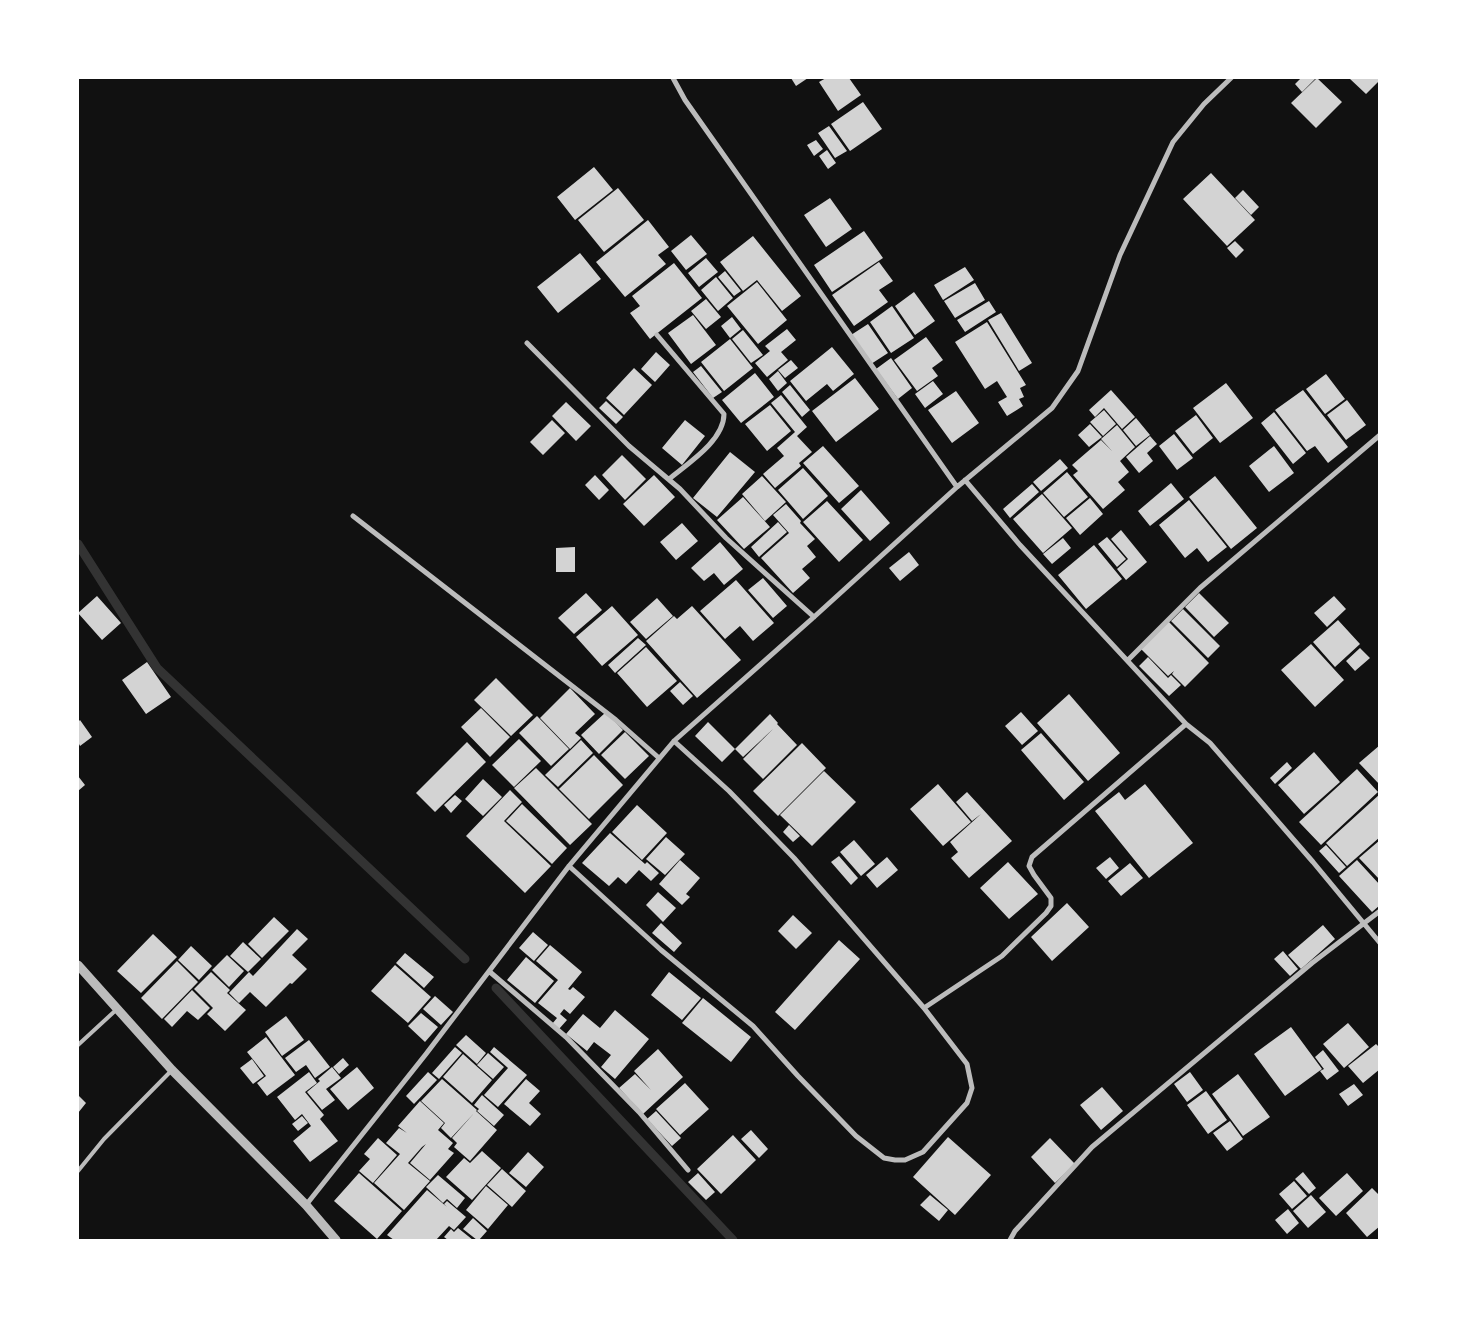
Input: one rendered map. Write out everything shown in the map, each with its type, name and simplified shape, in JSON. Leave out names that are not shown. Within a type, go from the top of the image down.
[{"type":"street","points":[[673,78],[685,100],[957,487]]},
{"type":"street","points":[[306,1205],[490,972],[569,866],[674,741],[957,487],[1052,408],[1078,371],[1120,255],[1173,142],[1204,104],[1231,78]]},
{"type":"street","points":[[657,335],[724,414],[722,425],[710,445],[669,479]]},
{"type":"street","points":[[527,343],[629,446],[680,488],[726,538],[814,617]]},
{"type":"street","points":[[1128,660],[1200,588],[1380,435]]},
{"type":"street","points":[[965,480],[1020,545],[1186,724],[1210,743],[1380,943]]},
{"type":"street","points":[[353,516],[616,720],[659,758]]},
{"type":"street","points":[[924,1008],[1002,956],[1046,913],[1050,906],[1051,898],[1029,866],[1032,857],[1186,724]]},
{"type":"street","points":[[569,866],[661,950],[753,1026],[856,1136],[884,1158],[905,1160],[922,1152],[966,1103],[972,1088],[967,1064],[924,1008],[794,858],[729,791],[674,741]]},
{"type":"street","points":[[1010,1240],[1015,1231],[1092,1147],[1246,1018],[1380,911]]},
{"type":"street","points":[[78,965],[172,1070],[306,1205],[336,1240]]},
{"type":"street","points":[[490,972],[566,1037],[639,1112],[688,1170]]},
{"type":"lane","points":[[78,1045],[117,1009]]},
{"type":"lane","points":[[78,1171],[104,1139],[172,1070]]},
{"type":"building","points":[[791,78],[808,78],[796,86]]},
{"type":"building","points":[[826,78],[849,78],[861,95],[838,111],[819,82]]},
{"type":"building","points":[[1301,78],[1316,78],[1302,92],[1295,84]]},
{"type":"building","points":[[1317,78],[1342,102],[1316,128],[1291,103]]},
{"type":"building","points":[[1349,78],[1380,78],[1380,80],[1366,94]]},
{"type":"building","points":[[863,102],[882,129],[850,151],[831,124]]},
{"type":"building","points":[[829,126],[847,151],[835,158],[818,133]]},
{"type":"building","points":[[816,140],[823,149],[814,156],[807,145]]},
{"type":"building","points":[[827,150],[836,163],[828,169],[819,156]]},
{"type":"building","points":[[594,167],[613,190],[575,220],[557,197]]},
{"type":"building","points":[[1211,173],[1255,220],[1227,246],[1183,199]]},
{"type":"building","points":[[618,188],[644,220],[604,252],[578,220]]},
{"type":"building","points":[[1243,190],[1259,207],[1251,215],[1235,198]]},
{"type":"building","points":[[830,198],[852,229],[826,247],[804,215]]},
{"type":"building","points":[[648,220],[669,247],[658,255],[666,264],[625,297],[596,262]]},
{"type":"building","points":[[864,231],[883,258],[832,292],[814,265]]},
{"type":"building","points":[[691,235],[707,254],[686,270],[671,251]]},
{"type":"building","points":[[753,236],[801,296],[782,311],[757,280],[743,291],[720,262]]},
{"type":"building","points":[[1235,241],[1244,250],[1236,258],[1227,248]]},
{"type":"building","points":[[580,253],[601,279],[558,313],[537,287]]},
{"type":"building","points":[[706,258],[718,272],[699,287],[688,273]]},
{"type":"building","points":[[879,262],[893,281],[879,290],[888,302],[854,326],[832,295]]},
{"type":"building","points":[[674,263],[702,298],[650,339],[630,313],[640,306],[632,296]]},
{"type":"building","points":[[965,267],[974,280],[943,300],[934,285]]},
{"type":"building","points":[[725,271],[741,291],[734,296],[718,277]]},
{"type":"building","points":[[716,277],[733,298],[718,311],[701,290]]},
{"type":"building","points":[[757,282],[787,320],[758,344],[727,306]]},
{"type":"building","points":[[975,283],[985,300],[955,318],[944,301]]},
{"type":"building","points":[[914,292],[935,321],[915,335],[895,306]]},
{"type":"building","points":[[706,299],[721,317],[706,329],[691,311]]},
{"type":"building","points":[[989,301],[996,312],[965,332],[957,320]]},
{"type":"building","points":[[892,306],[914,338],[891,353],[870,322]]},
{"type":"building","points":[[1001,313],[1032,363],[1019,371],[988,320]]},
{"type":"building","points":[[693,315],[716,345],[691,364],[668,333]]},
{"type":"building","points":[[732,317],[741,329],[730,338],[721,326]]},
{"type":"building","points":[[987,322],[1026,385],[1020,388],[1024,397],[1019,399],[1023,406],[1007,416],[998,402],[1007,397],[997,381],[985,389],[955,342]]},
{"type":"building","points":[[868,324],[888,353],[871,364],[851,335]]},
{"type":"building","points":[[787,329],[796,340],[781,352],[788,360],[767,377],[755,363],[770,351],[765,346]]},
{"type":"building","points":[[743,330],[763,355],[751,363],[732,339]]},
{"type":"building","points":[[926,337],[943,360],[932,368],[938,376],[917,391],[894,360]]},
{"type":"building","points":[[730,339],[753,368],[724,391],[701,362]]},
{"type":"building","points":[[832,347],[854,374],[833,391],[827,384],[806,401],[790,381]]},
{"type":"building","points":[[656,352],[670,365],[655,382],[641,369]]},
{"type":"building","points":[[891,358],[912,388],[898,399],[876,369]]},
{"type":"building","points":[[791,360],[798,368],[785,378],[778,370]]},
{"type":"building","points":[[701,366],[722,392],[713,398],[693,372]]},
{"type":"building","points":[[634,368],[652,385],[624,415],[606,398]]},
{"type":"building","points":[[778,371],[787,383],[778,391],[769,379]]},
{"type":"building","points":[[755,373],[774,397],[741,423],[722,400]]},
{"type":"building","points":[[1326,374],[1345,399],[1325,414],[1306,389]]},
{"type":"building","points":[[855,378],[879,409],[836,442],[812,411]]},
{"type":"building","points":[[933,381],[943,394],[925,408],[915,394]]},
{"type":"building","points":[[1226,383],[1253,418],[1220,443],[1193,408]]},
{"type":"building","points":[[790,385],[810,410],[802,417],[782,392]]},
{"type":"building","points":[[1111,390],[1135,417],[1122,429],[1104,408],[1095,417],[1089,410]]},
{"type":"building","points":[[1303,390],[1348,447],[1328,463],[1315,446],[1307,451],[1275,410]]},
{"type":"building","points":[[956,391],[979,423],[952,443],[928,410]]},
{"type":"building","points":[[781,395],[807,427],[797,436],[812,452],[799,463],[801,466],[775,488],[763,474],[784,456],[777,448],[795,432],[771,403]]},
{"type":"building","points":[[1347,400],[1366,425],[1346,440],[1327,415]]},
{"type":"building","points":[[606,401],[623,417],[616,424],[599,408]]},
{"type":"building","points":[[566,402],[591,426],[576,441],[552,416]]},
{"type":"building","points":[[770,405],[791,431],[767,451],[745,424]]},
{"type":"building","points":[[1104,410],[1116,424],[1103,436],[1090,422]]},
{"type":"building","points":[[1274,412],[1306,453],[1293,464],[1261,423]]},
{"type":"building","points":[[1196,415],[1213,438],[1193,454],[1175,431]]},
{"type":"building","points":[[1136,418],[1150,435],[1136,446],[1123,430]]},
{"type":"building","points":[[552,420],[565,433],[543,455],[530,442]]},
{"type":"building","points":[[685,420],[705,436],[682,465],[662,448]]},
{"type":"building","points":[[1090,424],[1102,437],[1089,447],[1078,435]]},
{"type":"building","points":[[1117,425],[1135,447],[1120,461],[1129,472],[1118,482],[1125,490],[1103,509],[1073,475],[1078,471],[1072,465],[1101,440],[1112,451],[1101,439]]},
{"type":"building","points":[[1174,434],[1193,458],[1177,470],[1159,446]]},
{"type":"building","points":[[1150,436],[1157,444],[1147,453],[1153,461],[1139,473],[1126,457]]},
{"type":"building","points":[[823,446],[859,486],[839,503],[803,463]]},
{"type":"building","points":[[1274,446],[1294,473],[1269,492],[1249,466]]},
{"type":"building","points":[[730,452],[755,472],[717,517],[693,498]]},
{"type":"building","points":[[622,455],[646,479],[625,500],[602,475]]},
{"type":"building","points":[[1060,459],[1068,468],[1041,491],[1033,482]]},
{"type":"building","points":[[803,468],[828,496],[803,519],[778,490]]},
{"type":"building","points":[[1067,472],[1088,497],[1064,517],[1043,493]]},
{"type":"building","points":[[595,475],[609,490],[599,500],[585,485]]},
{"type":"building","points":[[654,475],[675,497],[644,526],[623,504]]},
{"type":"building","points":[[762,476],[786,502],[765,521],[742,494]]},
{"type":"building","points":[[1215,476],[1257,528],[1231,549],[1189,497]]},
{"type":"building","points":[[1171,483],[1184,499],[1150,526],[1138,511]]},
{"type":"building","points":[[1032,484],[1039,492],[1010,518],[1003,509]]},
{"type":"building","points":[[861,490],[890,523],[870,541],[841,509]]},
{"type":"building","points":[[1042,494],[1072,528],[1043,553],[1013,519]]},
{"type":"building","points":[[743,497],[770,527],[744,549],[717,520]]},
{"type":"building","points":[[1090,498],[1103,514],[1080,535],[1066,518]]},
{"type":"building","points":[[1189,500],[1227,547],[1208,562],[1197,548],[1185,558],[1159,525]]},
{"type":"building","points":[[827,501],[863,540],[839,562],[803,522]]},
{"type":"building","points":[[786,504],[815,539],[807,546],[816,557],[802,569],[810,578],[793,593],[761,558],[789,533],[773,515]]},
{"type":"building","points":[[778,522],[787,532],[759,557],[751,547]]},
{"type":"building","points":[[682,523],[698,541],[676,560],[660,542]]},
{"type":"building","points":[[1121,530],[1147,562],[1126,580],[1117,569],[1128,559],[1111,539]]},
{"type":"building","points":[[1107,537],[1126,559],[1117,567],[1098,544]]},
{"type":"building","points":[[1063,538],[1071,548],[1052,564],[1043,554]]},
{"type":"building","points":[[720,542],[743,569],[724,585],[714,573],[704,581],[691,568]]},
{"type":"building","points":[[1094,545],[1122,579],[1086,609],[1058,575]]},
{"type":"building","points":[[575,547],[575,572],[556,572],[556,548]]},
{"type":"building","points":[[909,552],[919,565],[900,581],[889,568]]},
{"type":"building","points":[[763,578],[787,606],[773,618],[748,590]]},
{"type":"building","points":[[736,580],[774,623],[753,641],[740,626],[725,639],[700,611]]},
{"type":"building","points":[[586,593],[602,610],[574,634],[558,618]]},
{"type":"building","points":[[1199,593],[1229,623],[1214,637],[1185,607]]},
{"type":"building","points":[[97,596],[121,623],[102,640],[78,613]]},
{"type":"building","points":[[1334,596],[1346,609],[1327,627],[1314,613]]},
{"type":"building","points":[[657,598],[673,616],[646,639],[630,622]]},
{"type":"building","points":[[612,606],[638,635],[602,666],[576,637]]},
{"type":"building","points":[[692,606],[741,660],[697,698],[646,641],[674,616],[677,619]]},
{"type":"building","points":[[1183,609],[1220,646],[1208,658],[1171,621]]},
{"type":"building","points":[[1338,620],[1360,644],[1335,667],[1313,642]]},
{"type":"building","points":[[1168,621],[1209,663],[1185,687],[1172,674],[1174,671],[1168,676],[1140,648]]},
{"type":"building","points":[[638,638],[646,645],[615,673],[608,665]]},
{"type":"building","points":[[1311,644],[1344,680],[1315,707],[1281,670]]},
{"type":"building","points":[[646,647],[677,681],[647,707],[617,673]]},
{"type":"building","points":[[1360,648],[1370,658],[1355,671],[1346,661]]},
{"type":"building","points":[[1148,657],[1168,678],[1171,675],[1181,685],[1169,696],[1139,666]]},
{"type":"building","points":[[147,662],[171,697],[146,714],[122,680]]},
{"type":"building","points":[[496,678],[533,715],[511,736],[474,700]]},
{"type":"building","points":[[680,682],[693,696],[683,705],[670,691]]},
{"type":"building","points":[[570,688],[595,714],[575,733],[581,738],[570,749],[540,718]]},
{"type":"building","points":[[1069,694],[1120,753],[1088,781],[1037,723]]},
{"type":"building","points":[[481,708],[510,737],[490,757],[461,727]]},
{"type":"building","points":[[606,712],[623,730],[599,754],[581,735]]},
{"type":"building","points":[[1021,712],[1038,731],[1022,745],[1005,726]]},
{"type":"building","points":[[770,714],[797,745],[763,779],[743,759],[773,729],[743,757],[735,749]]},
{"type":"building","points":[[537,716],[569,749],[551,766],[519,733]]},
{"type":"building","points":[[80,720],[92,737],[80,746],[78,742],[78,722]]},
{"type":"building","points":[[708,722],[735,749],[722,762],[695,736]]},
{"type":"building","points":[[625,732],[649,756],[625,779],[601,755]]},
{"type":"building","points":[[1041,733],[1084,782],[1064,800],[1021,750]]},
{"type":"building","points":[[519,739],[541,761],[514,787],[492,765]]},
{"type":"building","points":[[581,740],[593,753],[558,787],[545,775]]},
{"type":"building","points":[[467,742],[486,762],[435,812],[416,793]]},
{"type":"building","points":[[802,743],[826,768],[778,816],[753,791]]},
{"type":"building","points":[[1380,745],[1380,785],[1359,763]]},
{"type":"building","points":[[1314,752],[1340,782],[1304,814],[1278,785]]},
{"type":"building","points":[[594,755],[623,785],[589,819],[559,789]]},
{"type":"building","points":[[1287,762],[1292,768],[1275,784],[1270,778]]},
{"type":"building","points":[[536,768],[592,824],[570,845],[514,788]]},
{"type":"building","points":[[1357,769],[1378,792],[1321,845],[1299,822]]},
{"type":"building","points":[[824,771],[856,802],[812,846],[780,815]]},
{"type":"building","points":[[78,776],[85,785],[78,791]]},
{"type":"building","points":[[483,779],[502,797],[483,816],[465,799]]},
{"type":"building","points":[[938,784],[971,822],[943,846],[910,809]]},
{"type":"building","points":[[1145,784],[1193,843],[1149,878],[1095,811],[1119,792],[1125,800]]},
{"type":"building","points":[[510,790],[522,802],[504,821],[551,866],[525,893],[466,836]]},
{"type":"building","points":[[967,792],[1012,841],[969,878],[951,858],[958,852],[950,842],[981,814],[972,821],[956,802]]},
{"type":"building","points":[[1380,794],[1380,837],[1347,866],[1326,843]]},
{"type":"building","points":[[455,795],[462,801],[451,813],[444,805]]},
{"type":"building","points":[[522,804],[567,848],[552,864],[506,821]]},
{"type":"building","points":[[637,805],[667,833],[642,860],[612,832]]},
{"type":"building","points":[[789,825],[800,836],[793,842],[783,832]]},
{"type":"building","points":[[610,833],[645,864],[647,862],[659,873],[651,881],[639,870],[626,884],[618,877],[609,886],[582,863]]},
{"type":"building","points":[[666,837],[685,854],[665,875],[646,859]]},
{"type":"building","points":[[854,840],[875,864],[861,876],[840,852]]},
{"type":"building","points":[[1380,840],[1380,880],[1359,858]]},
{"type":"building","points":[[1326,845],[1346,867],[1339,873],[1319,851]]},
{"type":"building","points":[[839,856],[858,878],[851,885],[831,862]]},
{"type":"building","points":[[887,857],[898,870],[877,888],[866,875]]},
{"type":"building","points":[[1110,857],[1119,868],[1106,879],[1096,868]]},
{"type":"building","points":[[680,860],[700,878],[686,894],[690,897],[682,905],[659,884]]},
{"type":"building","points":[[1357,860],[1380,885],[1380,905],[1372,912],[1339,876]]},
{"type":"building","points":[[1008,862],[1038,894],[1009,919],[980,888]]},
{"type":"building","points":[[1130,863],[1143,878],[1121,896],[1108,881]]},
{"type":"building","points":[[658,892],[676,908],[663,922],[646,905]]},
{"type":"building","points":[[1067,903],[1089,927],[1052,961],[1031,937]]},
{"type":"building","points":[[793,915],[812,933],[796,949],[778,931]]},
{"type":"building","points":[[274,917],[289,931],[262,958],[248,944]]},
{"type":"building","points":[[661,923],[682,943],[674,952],[652,933]]},
{"type":"building","points":[[1323,925],[1335,939],[1301,969],[1288,955]]},
{"type":"building","points":[[297,929],[308,939],[292,955],[307,969],[266,1007],[250,992],[239,1003],[229,993],[249,972],[253,976]]},
{"type":"building","points":[[533,932],[548,945],[534,961],[519,948]]},
{"type":"building","points":[[153,934],[177,957],[141,993],[117,971]]},
{"type":"building","points":[[839,940],[860,959],[795,1030],[775,1012]]},
{"type":"building","points":[[243,942],[261,959],[248,972],[230,956]]},
{"type":"building","points":[[550,945],[582,972],[568,989],[570,990],[573,987],[585,997],[570,1014],[564,1009],[560,1014],[567,1020],[559,1029],[552,1024],[557,1018],[538,1003],[558,980],[536,961]]},
{"type":"building","points":[[191,946],[212,966],[199,980],[178,960]]},
{"type":"building","points":[[1283,951],[1298,969],[1290,976],[1274,959]]},
{"type":"building","points":[[405,953],[434,977],[424,988],[396,963]]},
{"type":"building","points":[[227,955],[244,971],[229,987],[212,970]]},
{"type":"building","points":[[526,957],[554,981],[535,1003],[507,980]]},
{"type":"building","points":[[177,961],[198,982],[162,1019],[141,998]]},
{"type":"building","points":[[395,965],[431,997],[408,1023],[371,991]]},
{"type":"building","points":[[211,972],[230,990],[227,993],[246,1010],[225,1031],[207,1014],[213,1008],[194,989]]},
{"type":"building","points":[[669,972],[701,998],[682,1020],[651,995]]},
{"type":"building","points":[[192,990],[210,1008],[198,1020],[187,1011],[172,1027],[164,1019]]},
{"type":"building","points":[[435,996],[453,1012],[441,1025],[423,1009]]},
{"type":"building","points":[[703,998],[751,1037],[731,1062],[682,1023]]},
{"type":"building","points":[[615,1010],[649,1039],[615,1079],[601,1067],[611,1055],[594,1042],[587,1051],[566,1034],[583,1014],[600,1028]]},
{"type":"building","points":[[421,1013],[438,1027],[425,1042],[408,1026]]},
{"type":"building","points":[[286,1016],[304,1040],[282,1056],[265,1032]]},
{"type":"building","points":[[1348,1023],[1369,1047],[1344,1068],[1323,1044]]},
{"type":"building","points":[[1291,1027],[1322,1069],[1285,1096],[1254,1054]]},
{"type":"building","points":[[466,1035],[486,1053],[477,1064],[456,1045]]},
{"type":"building","points":[[266,1037],[295,1075],[267,1096],[257,1083],[266,1076],[247,1052]]},
{"type":"building","points":[[309,1040],[330,1067],[315,1078],[306,1065],[296,1072],[285,1058]]},
{"type":"building","points":[[1376,1044],[1380,1048],[1380,1069],[1363,1083],[1348,1066]]},
{"type":"building","points":[[455,1047],[462,1053],[439,1079],[432,1073]]},
{"type":"building","points":[[494,1047],[527,1075],[498,1107],[484,1095],[508,1068],[490,1052]]},
{"type":"building","points":[[658,1049],[683,1077],[643,1114],[619,1088],[635,1074],[651,1090],[634,1071]]},
{"type":"building","points":[[1323,1050],[1339,1071],[1327,1080],[1320,1071],[1324,1069],[1315,1057]]},
{"type":"building","points":[[488,1053],[504,1067],[493,1079],[477,1065]]},
{"type":"building","points":[[463,1054],[492,1080],[472,1103],[443,1077]]},
{"type":"building","points":[[343,1058],[349,1065],[339,1074],[333,1067]]},
{"type":"building","points":[[252,1059],[264,1076],[253,1084],[240,1068]]},
{"type":"building","points":[[332,1067],[341,1078],[326,1089],[335,1100],[322,1110],[307,1092]]},
{"type":"building","points":[[357,1067],[374,1088],[348,1110],[330,1089]]},
{"type":"building","points":[[309,1072],[317,1083],[305,1092],[324,1115],[320,1119],[338,1141],[310,1162],[293,1141],[311,1126],[302,1114],[295,1120],[277,1097]]},
{"type":"building","points":[[428,1072],[437,1080],[414,1104],[406,1096]]},
{"type":"building","points":[[1190,1072],[1203,1090],[1187,1102],[1174,1084]]},
{"type":"building","points":[[1238,1074],[1270,1117],[1243,1136],[1212,1094]]},
{"type":"building","points":[[442,1079],[477,1110],[451,1138],[441,1128],[445,1123],[421,1101]]},
{"type":"building","points":[[526,1079],[540,1091],[529,1103],[541,1114],[530,1126],[504,1104]]},
{"type":"building","points":[[685,1083],[709,1109],[680,1135],[656,1109]]},
{"type":"building","points":[[1354,1084],[1363,1095],[1348,1106],[1339,1094]]},
{"type":"building","points":[[1102,1087],[1123,1111],[1101,1130],[1080,1105]]},
{"type":"building","points":[[1206,1091],[1227,1120],[1208,1134],[1187,1105]]},
{"type":"building","points":[[78,1095],[86,1103],[78,1113]]},
{"type":"building","points":[[482,1095],[504,1115],[494,1126],[477,1111],[479,1109],[474,1105]]},
{"type":"building","points":[[420,1101],[444,1123],[438,1130],[453,1143],[448,1149],[454,1153],[430,1180],[410,1163],[426,1144],[422,1147],[408,1163],[430,1181],[404,1210],[374,1183],[400,1154],[386,1143],[399,1128],[407,1133],[398,1126]]},
{"type":"building","points":[[476,1111],[497,1130],[470,1161],[454,1147],[457,1143],[452,1138]]},
{"type":"building","points":[[656,1111],[681,1138],[672,1146],[647,1119]]},
{"type":"building","points":[[302,1116],[308,1123],[298,1131],[292,1124]]},
{"type":"building","points":[[1230,1121],[1243,1139],[1227,1151],[1213,1133]]},
{"type":"building","points":[[751,1130],[768,1149],[759,1158],[741,1139]]},
{"type":"building","points":[[733,1135],[756,1160],[721,1194],[697,1169]]},
{"type":"building","points":[[948,1137],[991,1175],[955,1215],[913,1177]]},
{"type":"building","points":[[378,1138],[397,1155],[373,1183],[359,1171],[370,1159],[364,1154]]},
{"type":"building","points":[[1050,1138],[1075,1164],[1055,1183],[1031,1157]]},
{"type":"building","points":[[482,1151],[501,1168],[472,1200],[446,1177],[464,1158],[470,1163]]},
{"type":"building","points":[[528,1152],[544,1167],[526,1187],[509,1173]]},
{"type":"building","points":[[502,1169],[526,1191],[512,1207],[487,1185]]},
{"type":"building","points":[[1303,1172],[1316,1188],[1309,1194],[1295,1179]]},
{"type":"building","points":[[359,1173],[402,1211],[377,1239],[334,1201]]},
{"type":"building","points":[[698,1173],[715,1192],[706,1200],[688,1182]]},
{"type":"building","points":[[1347,1173],[1363,1191],[1336,1216],[1319,1198]]},
{"type":"building","points":[[438,1175],[465,1198],[457,1208],[447,1199],[443,1203],[426,1187]]},
{"type":"building","points":[[1294,1181],[1307,1196],[1292,1209],[1279,1194]]},
{"type":"building","points":[[486,1186],[508,1205],[488,1229],[466,1210]]},
{"type":"building","points":[[1372,1188],[1380,1196],[1380,1226],[1367,1237],[1346,1213]]},
{"type":"building","points":[[427,1190],[447,1207],[444,1204],[447,1201],[466,1217],[454,1230],[449,1226],[436,1240],[394,1240],[387,1235]]},
{"type":"building","points":[[930,1195],[948,1210],[939,1221],[920,1205]]},
{"type":"building","points":[[1311,1195],[1326,1212],[1308,1228],[1293,1211]]},
{"type":"building","points":[[1288,1209],[1299,1223],[1287,1234],[1275,1220]]},
{"type":"building","points":[[473,1218],[487,1231],[479,1240],[463,1229]]},
{"type":"building","points":[[458,1228],[473,1240],[448,1240],[444,1237],[451,1229],[454,1232]]},
{"type":"waterway","points":[[78,544],[157,668],[465,959]]},
{"type":"waterway","points":[[496,988],[733,1240]]}]
